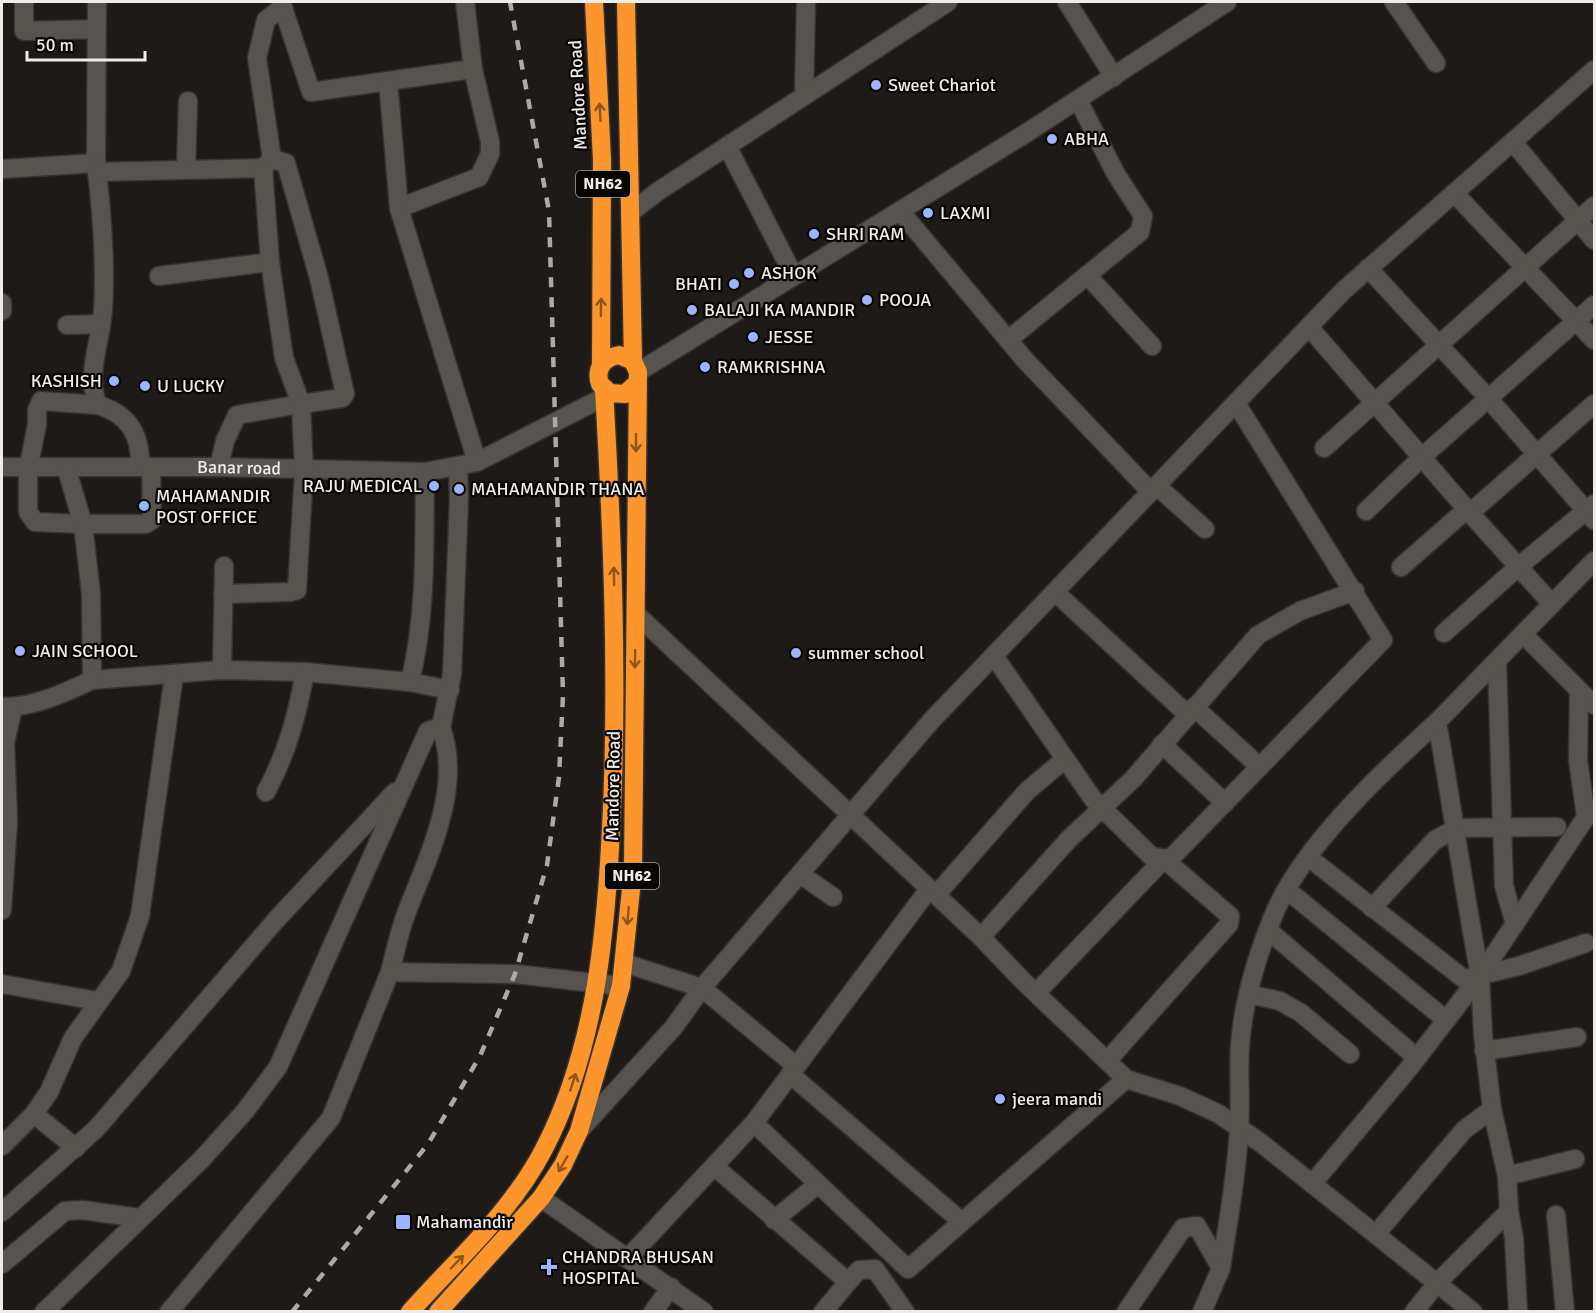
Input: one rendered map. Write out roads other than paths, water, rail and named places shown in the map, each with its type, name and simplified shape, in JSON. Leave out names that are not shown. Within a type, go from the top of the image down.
[{"type":"highway","name":"Mandore Road","points":[[410,1311],[495,1222],[521,1188],[544,1149],[567,1101],[584,1045],[606,916],[616,662],[604,393],[598,378],[603,160],[594,2]]},
{"type":"highway","name":"Mandore Road","points":[[438,1311],[541,1198],[563,1165],[579,1131],[621,986],[633,870],[636,614],[635,372],[626,2]]},
{"type":"highway","points":[[600,366],[605,360],[619,355],[635,372],[625,394],[604,393]]},
{"type":"street","points":[[24,2],[24,31],[97,29]]},
{"type":"street","points":[[97,2],[97,167],[103,225],[101,324],[92,370],[98,405]]},
{"type":"street","points":[[399,208],[479,177],[486,167],[490,154],[490,142],[473,69],[465,2]]},
{"type":"street","points":[[804,96],[806,2]]},
{"type":"street","points":[[630,213],[727,146],[948,2]]},
{"type":"street","points":[[1067,2],[1114,77]]},
{"type":"street","points":[[635,372],[1078,100],[1227,2]]},
{"type":"street","points":[[1394,2],[1436,63]]},
{"type":"street","points":[[223,594],[297,590],[304,471],[301,404],[284,358],[270,262],[267,164],[257,58],[266,20],[282,4],[311,92],[473,69]]},
{"type":"street","points":[[579,1131],[673,1028],[702,987],[932,721],[1236,403],[1368,268],[1593,74]]},
{"type":"street","points":[[388,81],[399,208],[477,462]]},
{"type":"street","points":[[1008,340],[1140,232],[1143,216],[1116,174],[1078,100]]},
{"type":"street","points":[[186,170],[188,101]]},
{"type":"street","points":[[1513,142],[1594,240]]},
{"type":"street","points":[[727,146],[794,276]]},
{"type":"street","points":[[2,169],[97,167],[186,170],[286,163],[320,278],[346,386],[345,394],[342,398],[237,415],[225,441],[219,467]]},
{"type":"street","points":[[1454,193],[1594,340]]},
{"type":"street","points":[[1324,448],[1594,206]]},
{"type":"street","points":[[900,211],[1008,340],[1154,489],[1206,529]]},
{"type":"street","points":[[159,276],[270,262]]},
{"type":"street","points":[[1368,268],[1592,512],[1518,567],[1444,633]]},
{"type":"street","points":[[1086,275],[1152,346]]},
{"type":"street","points":[[2,303],[2,311]]},
{"type":"street","points":[[1366,511],[1422,457],[1594,305]]},
{"type":"street","points":[[67,325],[101,324]]},
{"type":"street","points":[[1309,327],[1468,511],[1552,604]]},
{"type":"street","name":"Banar road","points":[[2,467],[28,469],[219,467],[304,471],[425,472],[458,468],[477,462],[604,393]]},
{"type":"street","points":[[41,401],[98,405],[112,409],[125,417],[137,440],[146,467],[152,520],[146,524],[35,522],[28,512],[28,469],[37,425],[37,410],[41,401]]},
{"type":"street","points":[[994,656],[1093,799],[1152,857],[1170,859],[1383,640],[1355,591],[1236,403]]},
{"type":"street","points":[[1401,567],[1538,454],[1594,404]]},
{"type":"street","points":[[66,467],[83,524],[91,594],[92,680]]},
{"type":"street","points":[[169,1311],[331,1118],[390,972],[405,916],[434,846],[445,795],[446,741],[441,727],[450,690],[459,500],[458,468]]},
{"type":"street","points":[[410,682],[419,645],[424,593],[425,472]]},
{"type":"street","points":[[1202,1311],[1221,1268],[1239,1128],[1240,1046],[1248,994],[1268,930],[1287,890],[1308,857],[1393,762],[1497,662],[1594,561]]},
{"type":"street","points":[[222,670],[224,566]]},
{"type":"street","points":[[981,937],[1069,838],[1104,809],[1258,635],[1300,611],[1355,591]]},
{"type":"street","points":[[1055,592],[1260,767]]},
{"type":"street","points":[[636,614],[981,937],[1126,1079],[1180,1096],[1219,1114],[1473,1311]]},
{"type":"street","points":[[1524,634],[1594,705]]},
{"type":"street","points":[[1497,662],[1504,886],[1515,924]]},
{"type":"street","points":[[2,910],[8,822],[4,791],[7,707],[52,698],[92,680],[222,670],[304,672],[410,682],[450,690]]},
{"type":"street","points":[[266,792],[287,752],[297,720],[304,672]]},
{"type":"street","points":[[2,1146],[34,1114],[49,1092],[73,1038],[97,1001],[121,971],[140,916],[174,675]]},
{"type":"street","points":[[1312,1184],[1417,1058],[1480,976],[1590,814],[1578,760],[1579,691]]},
{"type":"street","points":[[1437,722],[1457,828],[1460,869],[1480,976],[1484,1051],[1492,1110],[1507,1176],[1509,1211],[1514,1239],[1518,1311]]},
{"type":"street","points":[[44,1311],[201,1160],[246,1110],[278,1066],[380,842],[402,784],[419,756],[428,731],[441,727]]},
{"type":"street","points":[[1162,744],[1225,803]]},
{"type":"street","points":[[629,1257],[754,1123],[933,892],[1027,791],[1065,759]]},
{"type":"street","points":[[2,1212],[96,1129],[276,920],[402,784]]},
{"type":"street","points":[[1372,908],[1435,840],[1457,828],[1501,825],[1557,827]]},
{"type":"street","points":[[1308,857],[1464,980],[1520,966],[1586,943]]},
{"type":"street","points":[[1036,993],[1164,859]]},
{"type":"street","points":[[1107,1061],[1231,920],[1164,859]]},
{"type":"street","points":[[800,874],[833,897]]},
{"type":"street","points":[[1287,890],[1446,1020]]},
{"type":"street","points":[[1268,930],[1417,1058]]},
{"type":"street","points":[[624,963],[702,987],[962,1222]]},
{"type":"street","points":[[390,972],[515,974],[621,986]]},
{"type":"street","points":[[2,984],[97,1001]]},
{"type":"street","points":[[1248,994],[1280,1001],[1301,1013],[1350,1054]]},
{"type":"street","points":[[1484,1051],[1577,1037]]},
{"type":"street","points":[[754,1123],[908,1269],[1126,1079]]},
{"type":"street","points":[[1376,1234],[1464,1130],[1492,1110]]},
{"type":"street","points":[[34,1114],[76,1148]]},
{"type":"street","points":[[1507,1176],[1575,1159]]},
{"type":"street","points":[[714,1167],[848,1282]]},
{"type":"street","points":[[774,1220],[818,1184]]},
{"type":"street","points":[[541,1198],[704,1311]]},
{"type":"street","points":[[2,1264],[65,1211],[82,1210],[140,1218]]},
{"type":"street","points":[[1414,1311],[1437,1283],[1509,1211]]},
{"type":"street","points":[[1556,1215],[1564,1311]]},
{"type":"street","points":[[1126,1311],[1183,1228],[1197,1226],[1221,1268]]},
{"type":"street","points":[[823,1311],[859,1270],[875,1269],[905,1311]]},
{"type":"street","points":[[653,1311],[671,1287]]},
{"type":"railway","points":[[292,1312],[428,1144],[480,1056],[515,974],[547,865],[559,777],[563,695],[549,211],[510,2]]},
{"type":"place","name":"Sweet Chariot","points":[[876,85]]},
{"type":"place","name":"ABHA","points":[[1052,139]]},
{"type":"place","name":"LAXMI","points":[[928,213]]},
{"type":"place","name":"SHRI RAM","points":[[814,234]]},
{"type":"place","name":"ASHOK","points":[[749,273]]},
{"type":"place","name":"BHATI","points":[[734,284]]},
{"type":"place","name":"POOJA","points":[[867,300]]},
{"type":"place","name":"BALAJI KA MANDIR","points":[[692,310]]},
{"type":"place","name":"JESSE","points":[[753,337]]},
{"type":"place","name":"RAMKRISHNA","points":[[705,367]]},
{"type":"place","name":"KASHISH","points":[[114,381]]},
{"type":"place","name":"U LUCKY","points":[[145,386]]},
{"type":"place","name":"RAJU MEDICAL","points":[[434,486]]},
{"type":"place","name":"MAHAMANDIR THANA","points":[[459,489]]},
{"type":"place","name":"MAHAMANDIR POST OFFICE","points":[[144,506]]},
{"type":"place","name":"JAIN SCHOOL","points":[[20,651]]},
{"type":"place","name":"summer school","points":[[796,653]]},
{"type":"place","name":"jeera mandi","points":[[1000,1099]]},
{"type":"place","name":"Mahamandir","points":[[403,1222]]},
{"type":"place","name":"CHANDRA BHUSAN HOSPITAL","points":[[549,1267]]}]
